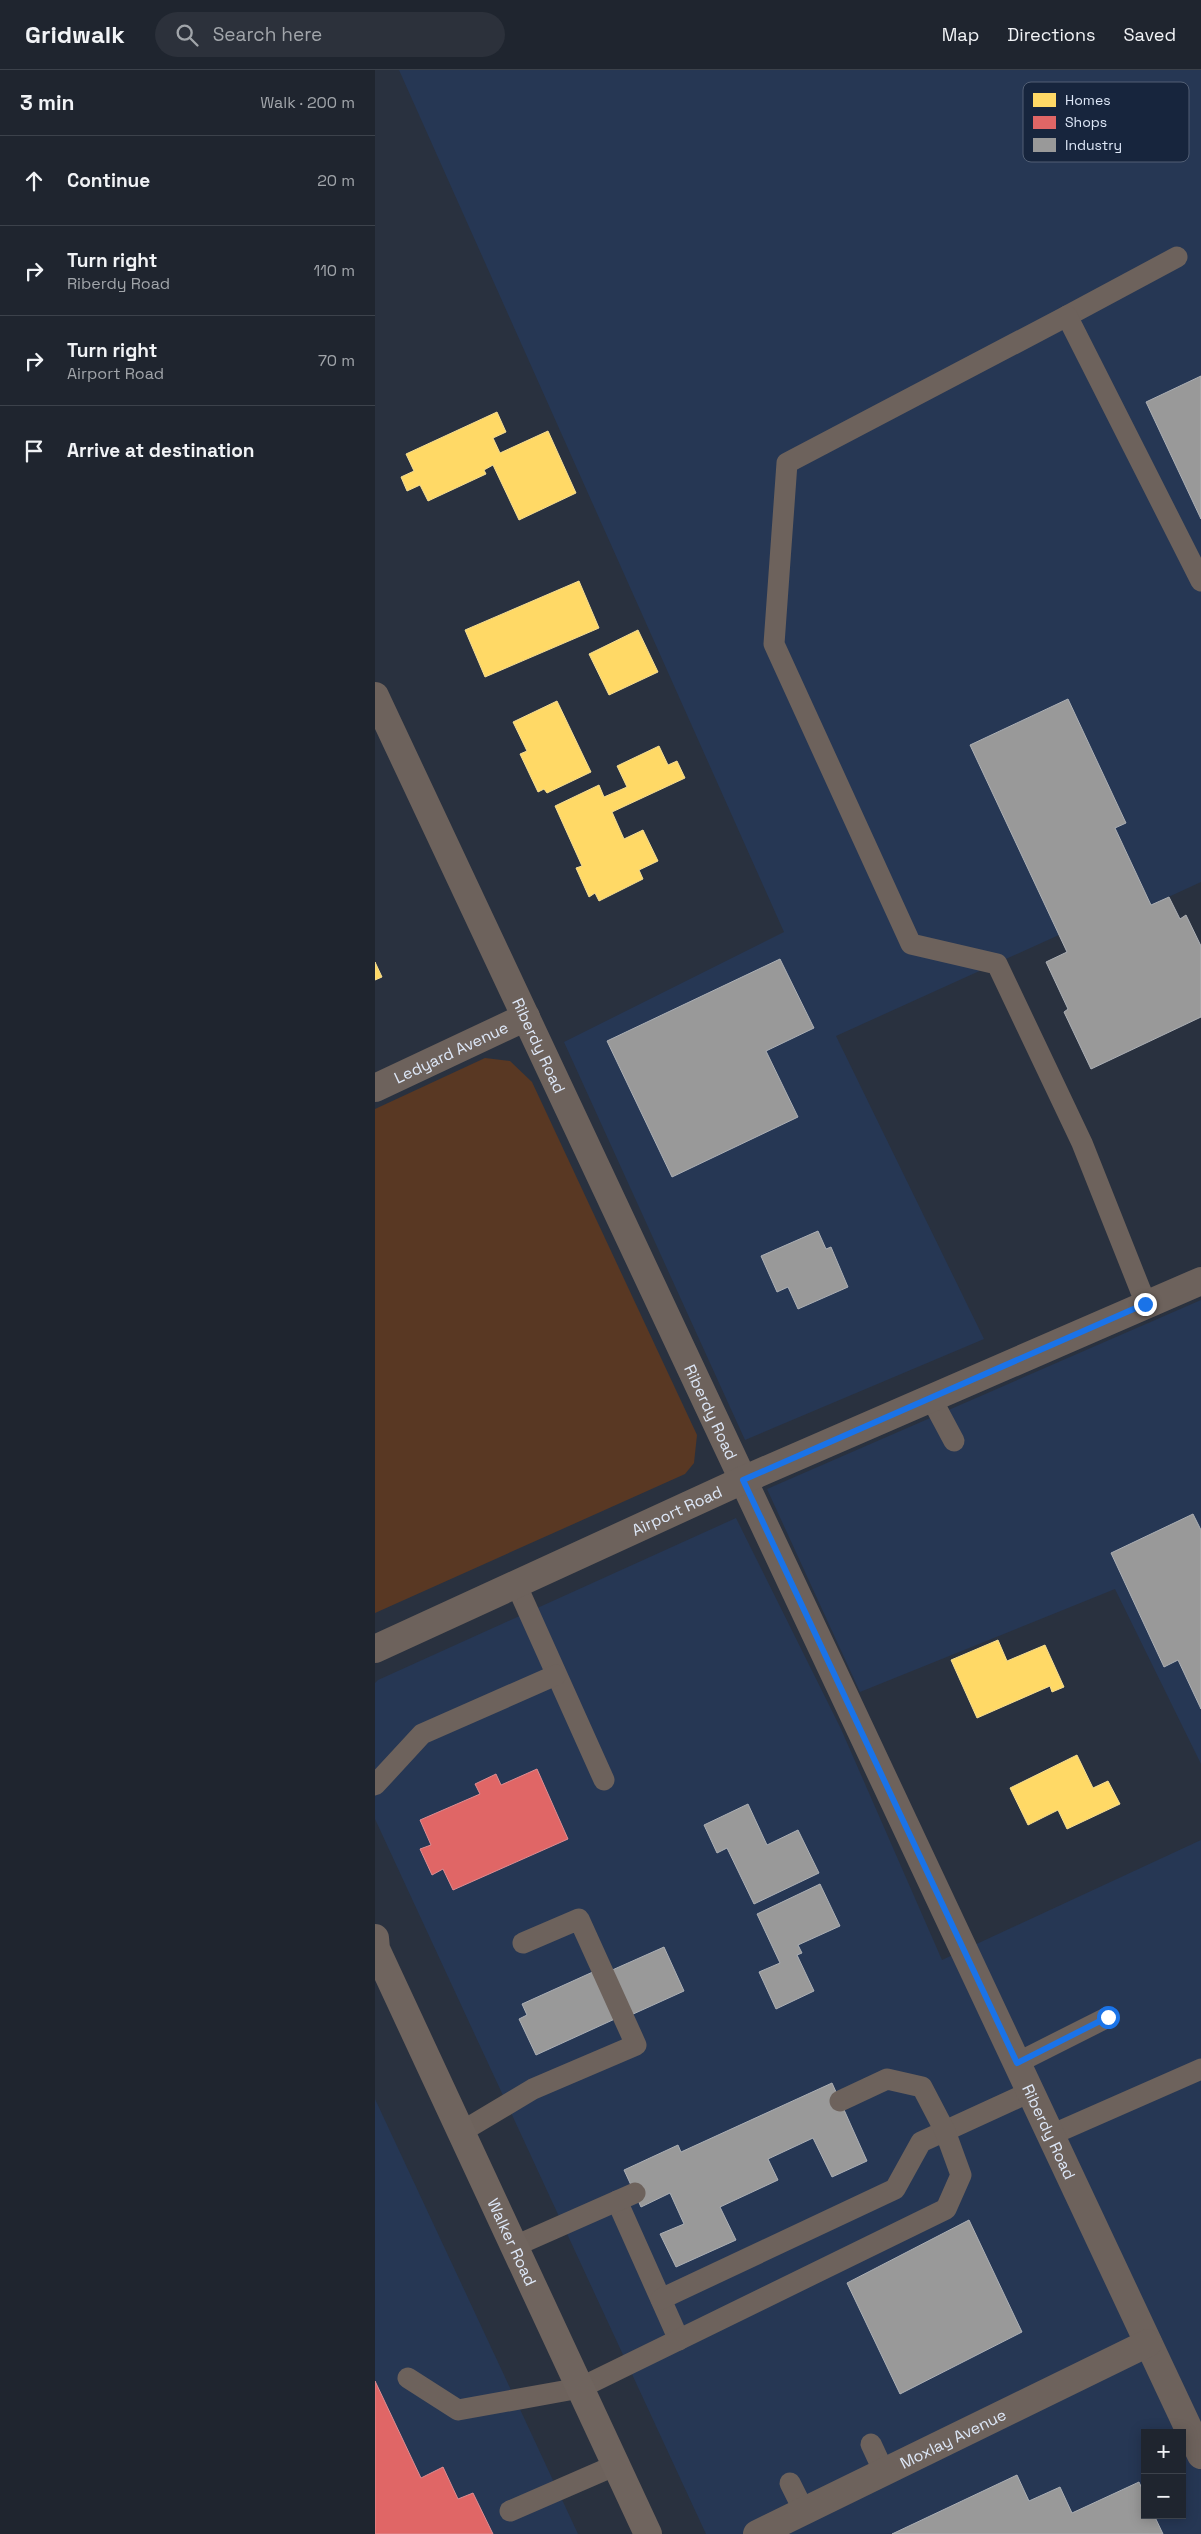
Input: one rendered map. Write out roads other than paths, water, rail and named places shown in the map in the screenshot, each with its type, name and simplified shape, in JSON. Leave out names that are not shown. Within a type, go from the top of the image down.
[{"type":"main road","name":"Walker Road","points":[[375,1938],[375,1948],[649,2534]]},
{"type":"street","name":"Riberdy Road","points":[[375,696],[1201,2455]]},
{"type":"street","name":"Ledyard Avenue","points":[[375,1088],[526,1017]]},
{"type":"street","name":"Airport Road","points":[[375,1649],[743,1480],[1201,1281]]},
{"type":"street","name":"Moxlay Avenue","points":[[757,2534],[1149,2343]]},
{"type":"lane","points":[[1145,1304],[1082,1144],[997,964],[911,944],[774,644],[787,463],[1177,256]]},
{"type":"lane","points":[[1067,316],[1201,581]]},
{"type":"lane","points":[[931,1398],[954,1441]]},
{"type":"lane","points":[[516,1584],[555,1676],[604,1780]]},
{"type":"lane","points":[[375,1785],[422,1734],[555,1676]]},
{"type":"lane","points":[[461,2132],[533,2089],[636,2045],[579,1919],[523,1942]]},
{"type":"lane","points":[[1017,2063],[1108,2017]]},
{"type":"lane","points":[[1051,2135],[1201,2069]]},
{"type":"lane","points":[[408,2378],[458,2410],[580,2388],[946,2209],[961,2175],[945,2131],[922,2087],[887,2079],[839,2101]]},
{"type":"lane","points":[[661,2299],[895,2189],[921,2142],[1030,2092]]},
{"type":"lane","points":[[515,2246],[626,2197],[661,2299],[679,2340]]},
{"type":"lane","points":[[871,2444],[884,2472]]},
{"type":"lane","points":[[510,2511],[616,2465]]},
{"type":"lane","points":[[790,2483],[804,2511]]}]
